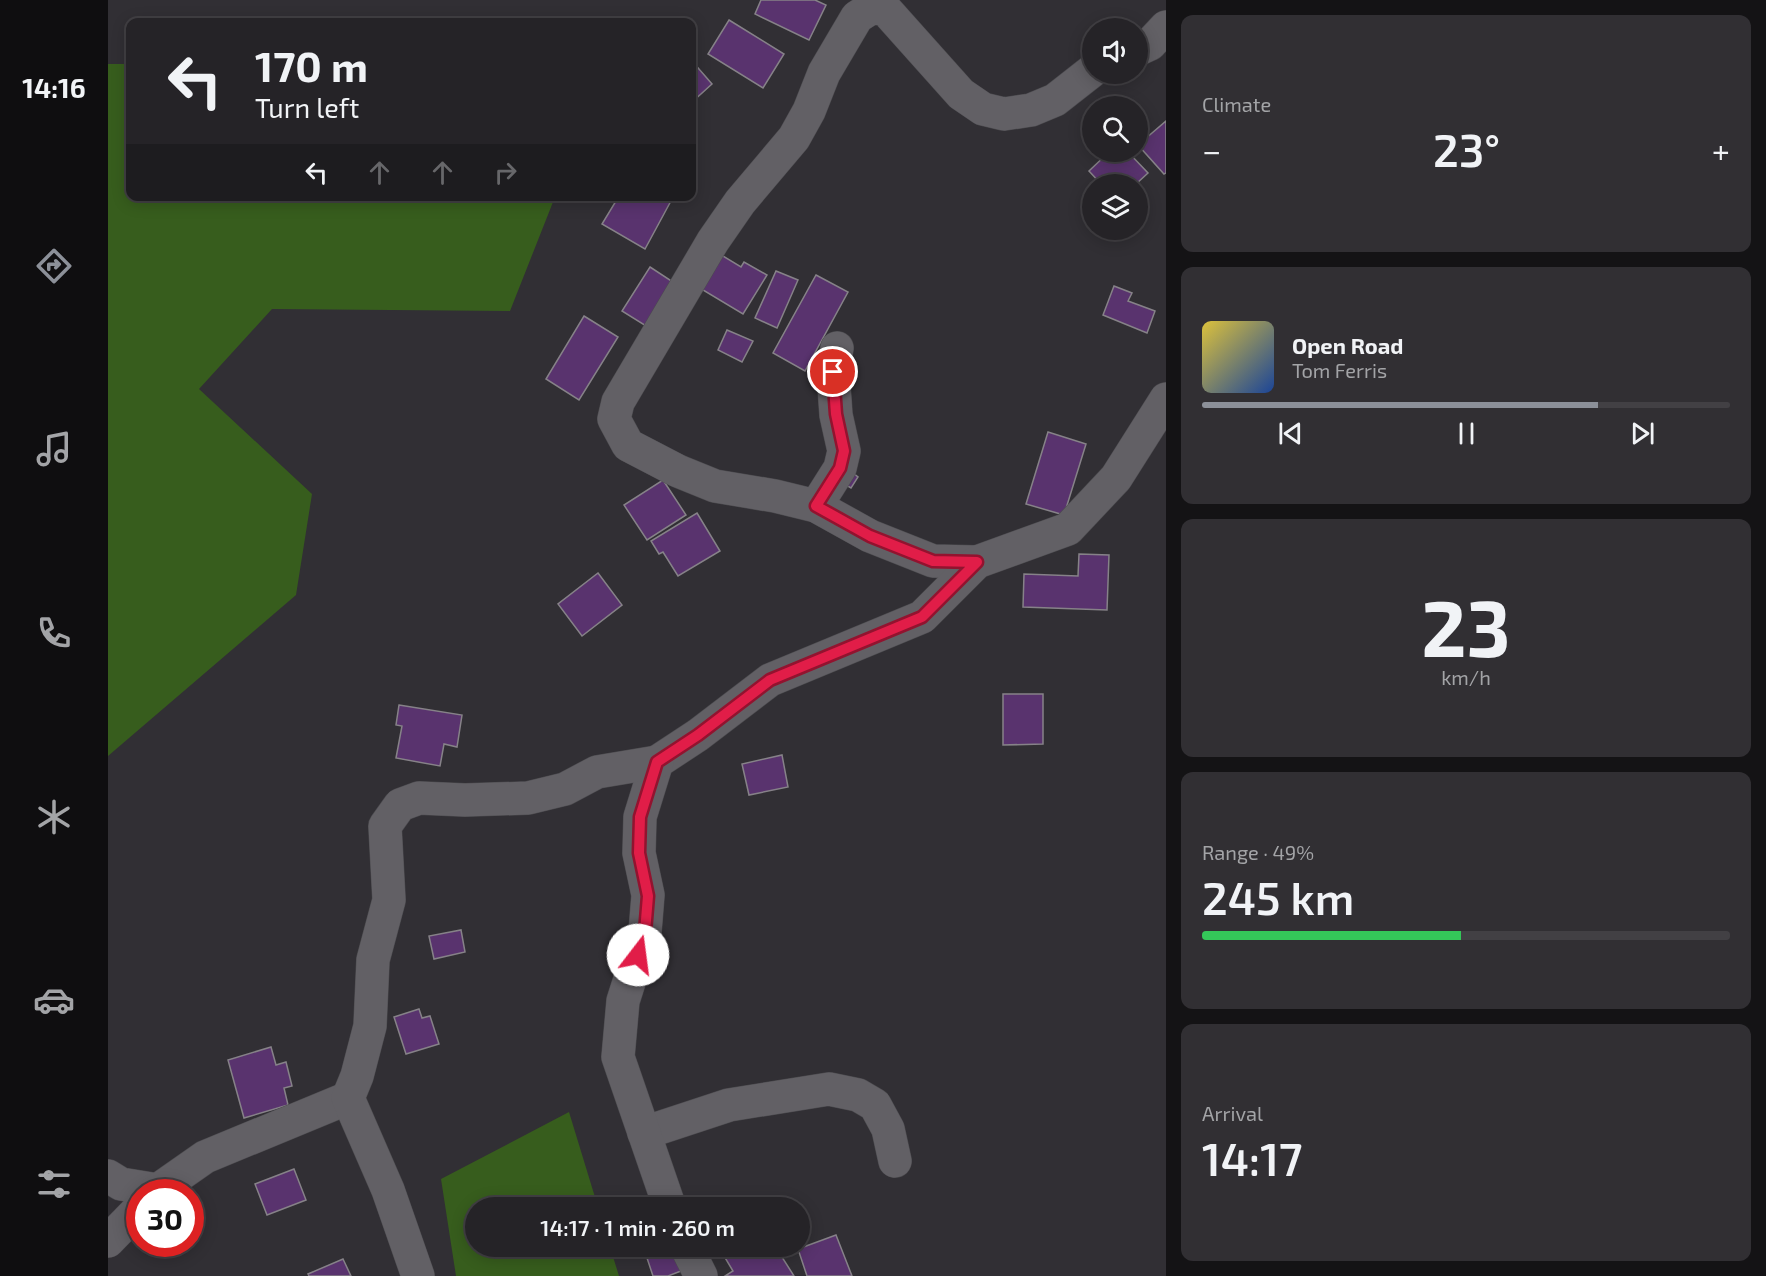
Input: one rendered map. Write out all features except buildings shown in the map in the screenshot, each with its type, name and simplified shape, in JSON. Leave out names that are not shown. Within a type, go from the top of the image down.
[{"type":"street","points":[[1082,79],[1055,100],[1031,111],[1004,114],[983,109],[961,94],[885,9],[871,8],[858,17],[824,73],[809,111],[794,138],[740,202],[713,241],[618,402],[614,419],[628,446],[678,471],[715,486],[775,496],[816,506],[870,536],[933,561],[977,562],[1068,530],[1116,478],[1166,399]]},
{"type":"street","points":[[1148,45],[1166,27]]},
{"type":"street","points":[[816,506],[840,468],[844,451],[836,414],[834,383],[837,348]]},
{"type":"street","points":[[175,1179],[205,1157],[348,1098],[357,1077],[370,1026],[373,960],[389,900],[385,826],[400,805],[420,798],[465,800],[528,798],[566,789],[597,772],[657,762],[698,735],[770,680],[922,617],[977,562]]},
{"type":"street","points":[[657,762],[640,817],[639,853],[648,896],[645,932],[623,1000],[618,1057],[666,1197]]},
{"type":"street","points":[[644,1133],[729,1105],[828,1089],[858,1095],[875,1105],[888,1129],[895,1161]]},
{"type":"street","points":[[348,1098],[388,1190],[418,1276]]},
{"type":"street","points":[[108,1176],[126,1186]]},
{"type":"street","points":[[108,1241],[126,1223]]},
{"type":"street","points":[[691,1257],[700,1276]]},
{"type":"green space","points":[[108,64],[126,64],[126,201],[553,201],[510,311],[272,309],[199,389],[312,494],[296,595],[108,756]]},
{"type":"green space","points":[[569,1112],[595,1197],[465,1197],[465,1257],[613,1257],[619,1276],[456,1276],[441,1179]]},
{"type":"route","points":[[638,955],[645,932],[648,896],[639,853],[640,817],[657,762],[698,735],[770,680],[922,617],[977,562],[933,561],[870,536],[816,506],[840,468],[844,451],[836,414],[833,372]]}]
